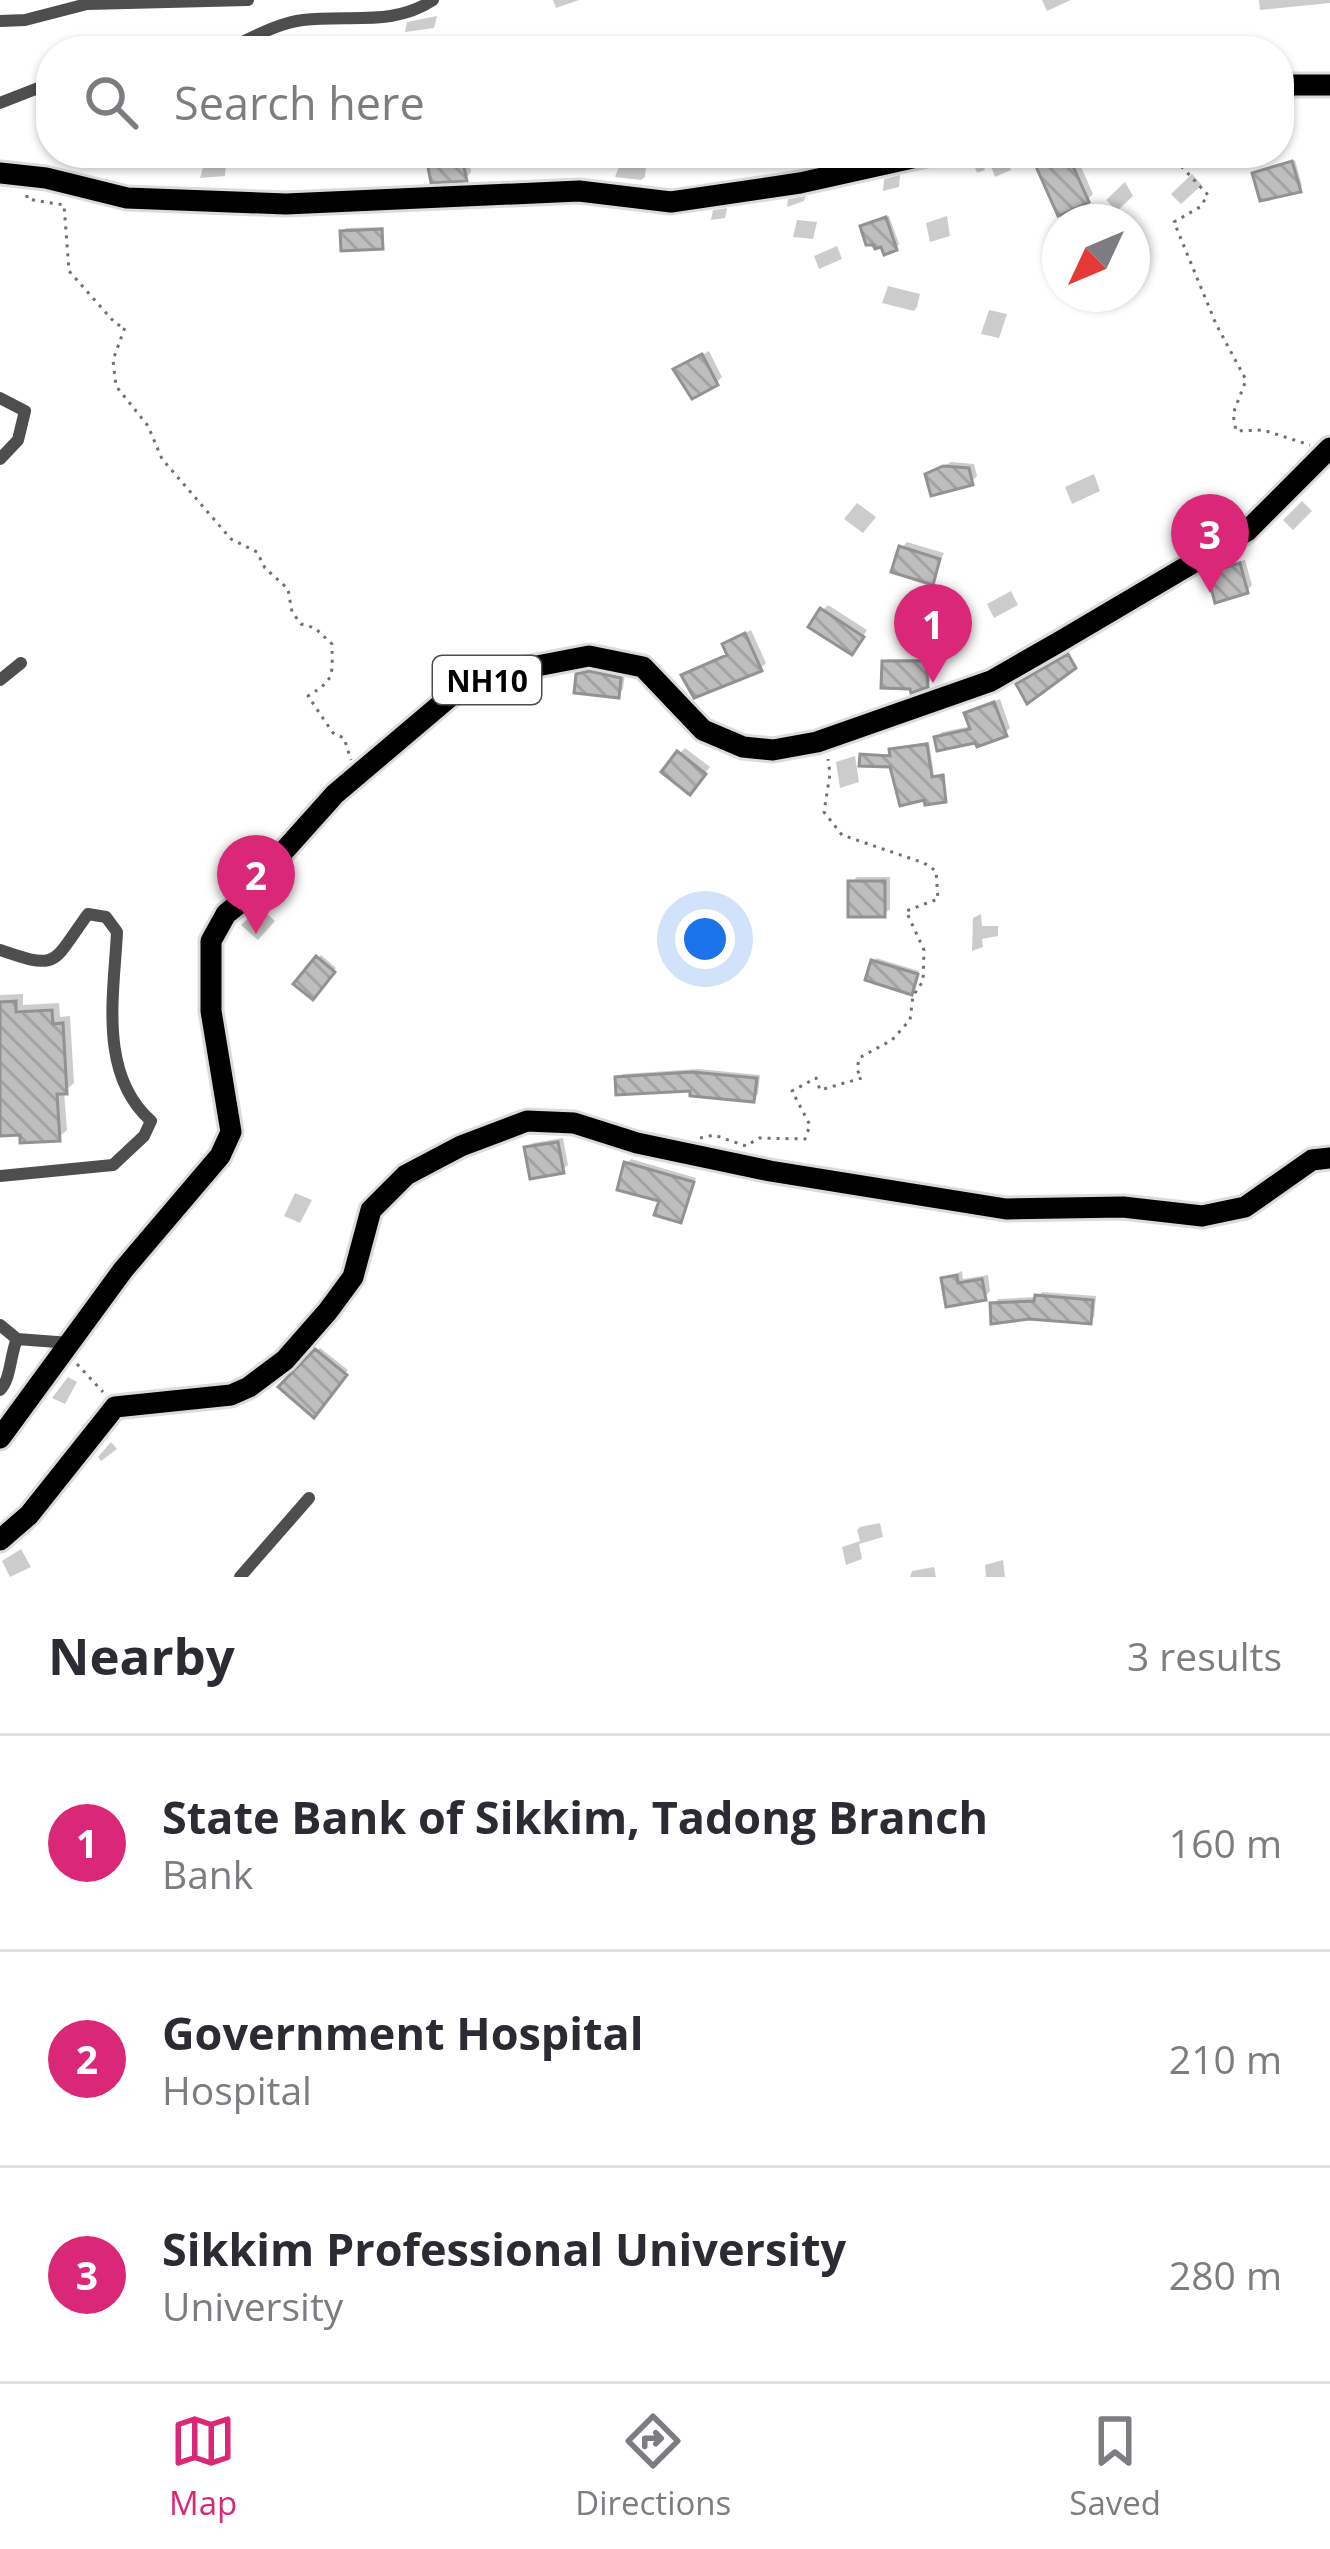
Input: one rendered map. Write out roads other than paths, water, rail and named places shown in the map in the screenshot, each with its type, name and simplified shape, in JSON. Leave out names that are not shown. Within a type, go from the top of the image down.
[{"type":"highway","points":[[1294,85],[1330,85]]},
{"type":"highway","points":[[0,173],[127,198],[169,200],[362,203],[512,191],[579,191],[670,202],[868,168]]},
{"type":"highway","name":"NH10","points":[[0,1438],[123,1270],[220,1156],[231,1132],[211,1011],[211,941],[226,914],[258,888],[274,861],[335,794],[458,689],[516,670],[589,656],[643,667],[703,730],[743,747],[772,750],[817,742],[991,681],[1247,531],[1329,449]]},
{"type":"highway","points":[[0,1540],[29,1515],[116,1407],[231,1395],[285,1360],[352,1277],[371,1210],[406,1174],[527,1121],[574,1123],[637,1143],[770,1171],[1006,1209],[1123,1208],[1202,1216],[1245,1207],[1312,1160],[1330,1158]]},
{"type":"street","points":[[0,21],[25,20],[87,4],[248,0]]},
{"type":"street","points":[[259,36],[299,20],[368,20],[412,14],[433,0]]},
{"type":"street","points":[[0,103],[36,89]]},
{"type":"street","points":[[0,398],[25,411],[18,440],[0,459]]},
{"type":"street","points":[[0,680],[21,663]]},
{"type":"street","points":[[0,950],[43,965],[54,961],[88,914],[106,917],[117,932],[110,992],[112,1039],[134,1106],[151,1121],[144,1136],[113,1165],[0,1176]]},
{"type":"street","points":[[0,1325],[17,1339],[68,1347]]},
{"type":"street","points":[[0,1390],[6,1384],[17,1339]]},
{"type":"street","points":[[240,1577],[309,1498]]},
{"type":"place","name":"Sikkim Professional University","points":[[1210,593]]},
{"type":"place","name":"State Bank of Sikkim, Tadong Branch","points":[[933,683]]},
{"type":"place","name":"Government Hospital","points":[[256,934]]}]
